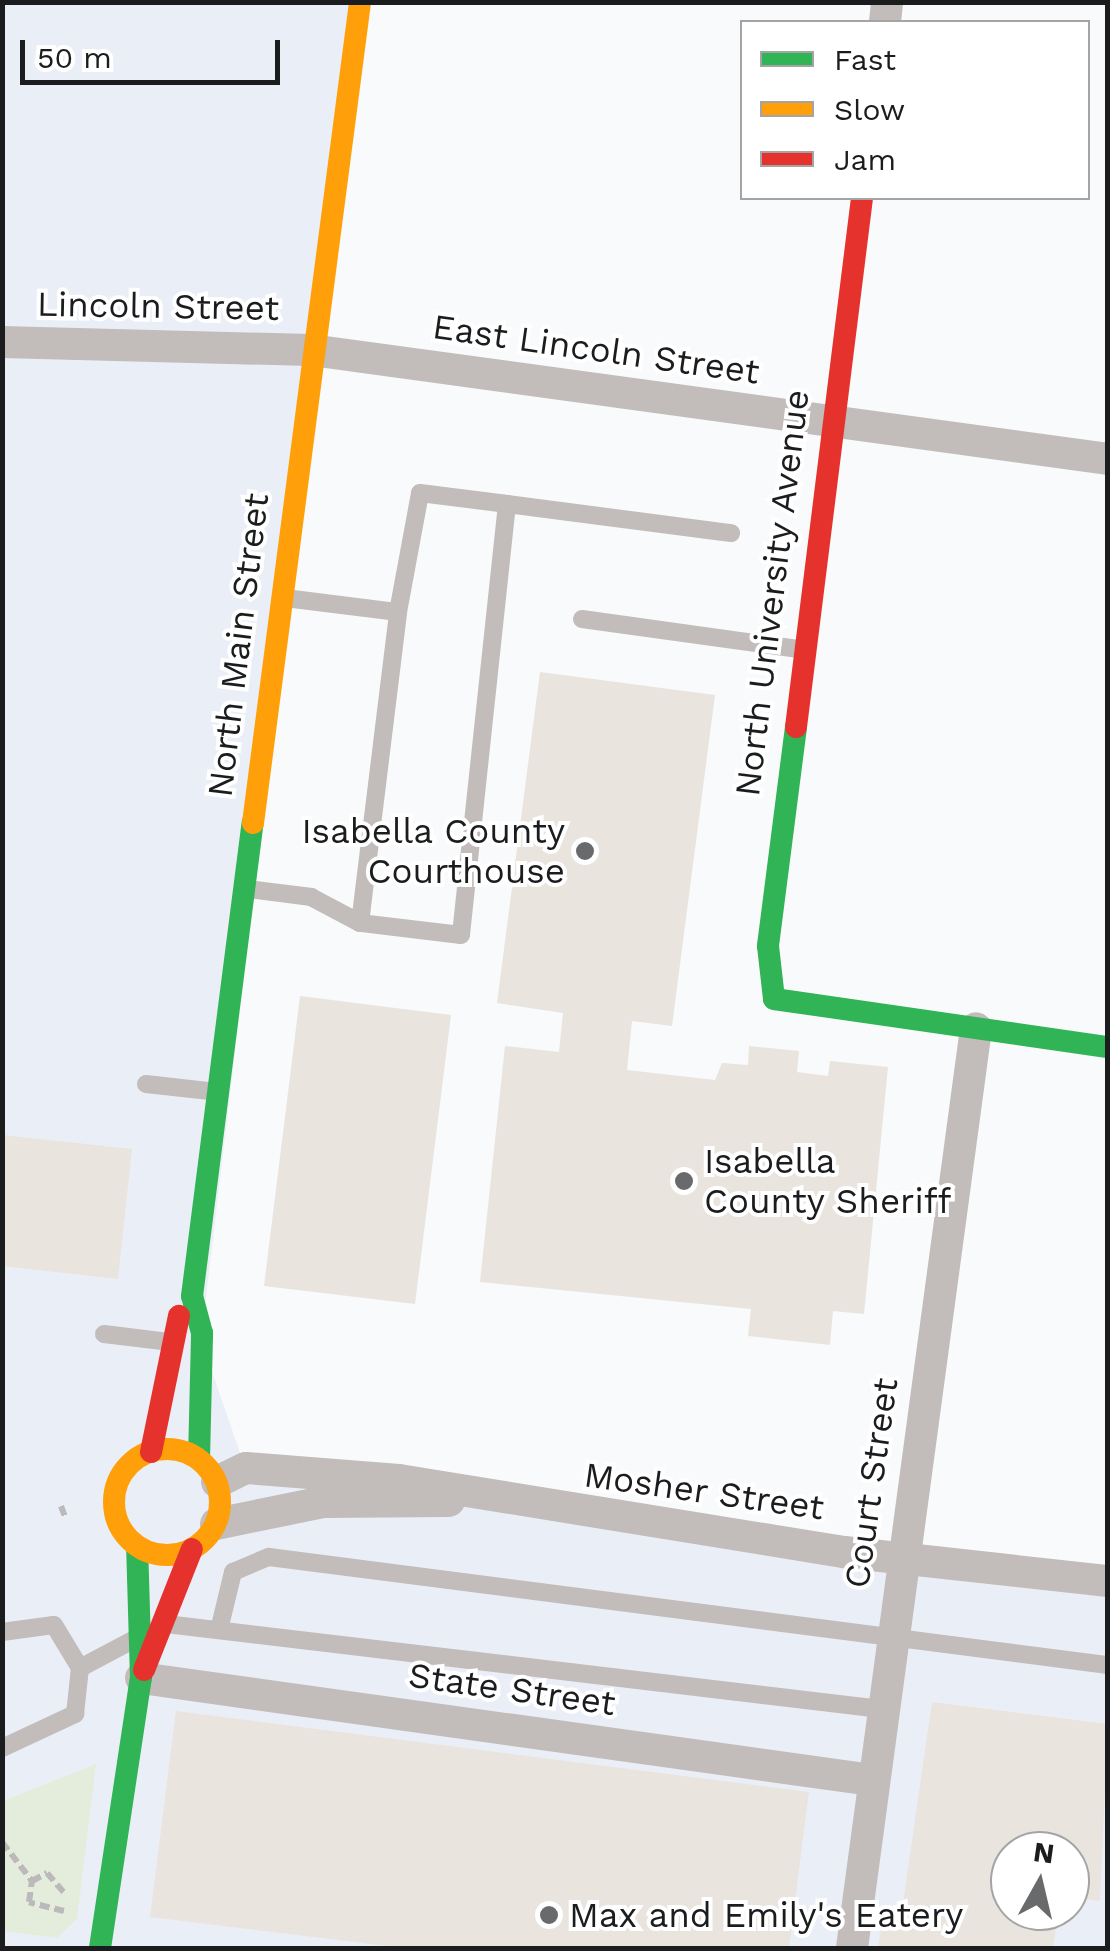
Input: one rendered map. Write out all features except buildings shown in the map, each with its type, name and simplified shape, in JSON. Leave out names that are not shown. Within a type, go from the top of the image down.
[{"type":"street","name":"North Main Street","points":[[151,1452],[169,1342],[192,1296],[311,350],[360,2]]},
{"type":"street","name":"North University Avenue","points":[[862,200],[768,946],[774,1000],[976,1028]]},
{"type":"street","name":"Lincoln Street","points":[[2,342],[311,350]]},
{"type":"street","name":"East Lincoln Street","points":[[311,350],[1108,460]]},
{"type":"street","points":[[976,1028],[1108,1047]]},
{"type":"street","name":"Court Street","points":[[852,1948],[900,1560],[976,1028]]},
{"type":"street","name":"North Main Street","points":[[192,1296],[202,1332],[208,1471]]},
{"type":"street","points":[[100,1948],[141,1678],[137,1547],[116,1518],[114,1492],[127,1467],[151,1452],[208,1471],[216,1524],[192,1549],[166,1624],[141,1678]]},
{"type":"street","name":"Mosher Street","points":[[208,1471],[246,1468],[398,1480],[469,1498],[900,1560],[1108,1581]]},
{"type":"street","name":"Mosher Street","points":[[216,1524],[323,1502],[469,1498]]},
{"type":"street","points":[[137,1547],[164,1556],[192,1549]]},
{"type":"street","name":"State Street","points":[[141,1678],[872,1780]]},
{"type":"lane","points":[[360,923],[398,612],[420,493],[732,533]]},
{"type":"lane","points":[[243,889],[311,896],[360,923],[461,934],[506,504]]},
{"type":"lane","points":[[280,597],[398,612]]},
{"type":"lane","points":[[582,619],[804,650]]},
{"type":"lane","points":[[146,1084],[217,1092]]},
{"type":"lane","points":[[104,1334],[169,1342]]},
{"type":"lane","points":[[220,1630],[233,1572],[269,1556],[1108,1666]]},
{"type":"lane","points":[[166,1624],[880,1709]]},
{"type":"lane","points":[[2,1632],[54,1625],[80,1668],[75,1714],[2,1748]]},
{"type":"lane","points":[[80,1668],[138,1637]]},
{"type":"path","points":[[61,1506],[66,1520]]},
{"type":"path","points":[[2,1842],[32,1881],[29,1902],[43,1913],[70,1904]]},
{"type":"path","points":[[32,1881],[48,1873],[76,1919]]},
{"type":"shaded area","points":[[3,3],[359,3],[201,1340],[245,1467],[1107,1581],[1107,1948],[3,1948]]},
{"type":"green space","points":[[96,1764],[77,1919],[57,1938],[3,1931],[3,1801]]},
{"type":"traffic: fast","points":[[796,727],[768,946],[774,999],[1108,1047]]},
{"type":"traffic: fast","points":[[199,1459],[202,1333],[192,1296],[253,823]]},
{"type":"traffic: fast","points":[[100,1948],[141,1678],[137,1547]]},
{"type":"traffic: slow","points":[[253,823],[360,2]]},
{"type":"traffic: slow","points":[[167,1449],[187,1453],[205,1464],[216,1482],[220,1502],[216,1522],[205,1540],[187,1551],[167,1555],[147,1551],[129,1540],[118,1522],[114,1502],[118,1482],[129,1464],[147,1453],[167,1449]]},
{"type":"traffic: jam","points":[[796,727],[862,200]]},
{"type":"traffic: jam","points":[[151,1452],[179,1316]]},
{"type":"traffic: jam","points":[[144,1670],[192,1549]]},
{"type":"place","name":"Isabella County Courthouse","points":[[585,851]]},
{"type":"place","name":"Isabella County Sheriff","points":[[684,1181]]},
{"type":"place","name":"Max and Emily's Eatery","points":[[549,1915]]}]
